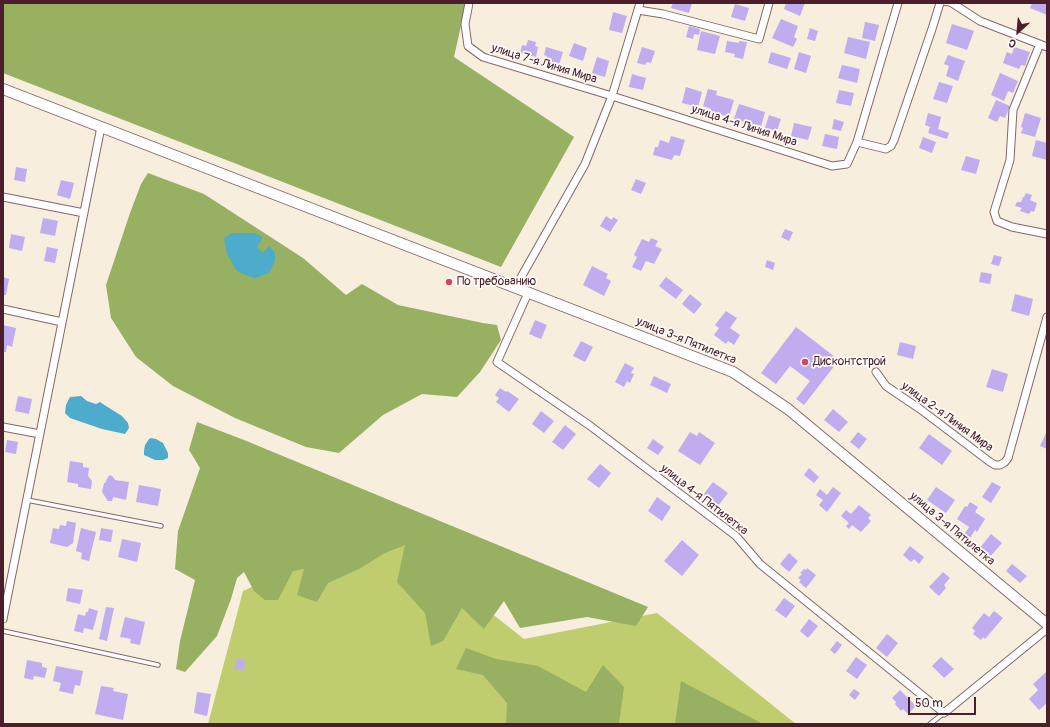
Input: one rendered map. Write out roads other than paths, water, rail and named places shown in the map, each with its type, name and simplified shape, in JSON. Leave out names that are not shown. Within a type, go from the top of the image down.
[{"type":"main road","name":"улица 3-я Пятилетка","points":[[3,88],[733,372],[788,409],[1047,624]]},
{"type":"street","name":"улица 7-я Линия Мира","points":[[469,3],[466,24],[468,46],[483,57],[612,96]]},
{"type":"street","points":[[515,288],[585,164],[612,96],[639,6],[663,14],[759,39],[769,3]]},
{"type":"street","name":"улица 4-я Линия Мира","points":[[612,96],[832,166],[847,164],[856,142],[898,3]]},
{"type":"street","points":[[856,142],[886,148],[891,146],[930,36],[940,3]]},
{"type":"street","points":[[953,4],[980,20],[1047,47]]},
{"type":"street","points":[[1040,44],[1013,110],[1010,160],[994,212],[997,221],[1012,227],[1047,234]]},
{"type":"street","points":[[3,619],[101,127]]},
{"type":"street","points":[[3,197],[84,213]]},
{"type":"street","name":"улица 4-я Пятилетка","points":[[528,293],[497,362],[589,425],[736,536],[760,564],[944,713]]},
{"type":"street","points":[[3,309],[62,322]]},
{"type":"street","name":"улица 2-я Линия Мира","points":[[876,372],[886,386],[994,465],[1000,465],[1008,458],[1047,317]]},
{"type":"street","points":[[3,427],[40,434]]},
{"type":"street","points":[[944,713],[1047,629]]},
{"type":"lane","points":[[944,3],[953,4]]},
{"type":"lane","points":[[27,500],[161,526]]},
{"type":"lane","points":[[3,631],[158,665]]},
{"type":"lane","points":[[930,724],[944,713]]},
{"type":"water","points":[[232,233],[254,233],[263,237],[257,247],[263,253],[269,246],[275,253],[275,261],[269,273],[255,278],[236,270],[227,254],[224,238]]},
{"type":"water","points":[[81,396],[87,401],[96,404],[100,402],[122,416],[128,423],[129,428],[125,434],[102,429],[70,418],[65,413],[66,405],[70,397]]},
{"type":"water","points":[[151,438],[163,443],[168,453],[168,458],[163,460],[155,460],[144,455],[145,445]]},
{"type":"place","name":"По требованию","points":[[449,282]]},
{"type":"place","name":"Дисконтстрой","points":[[805,362]]}]
